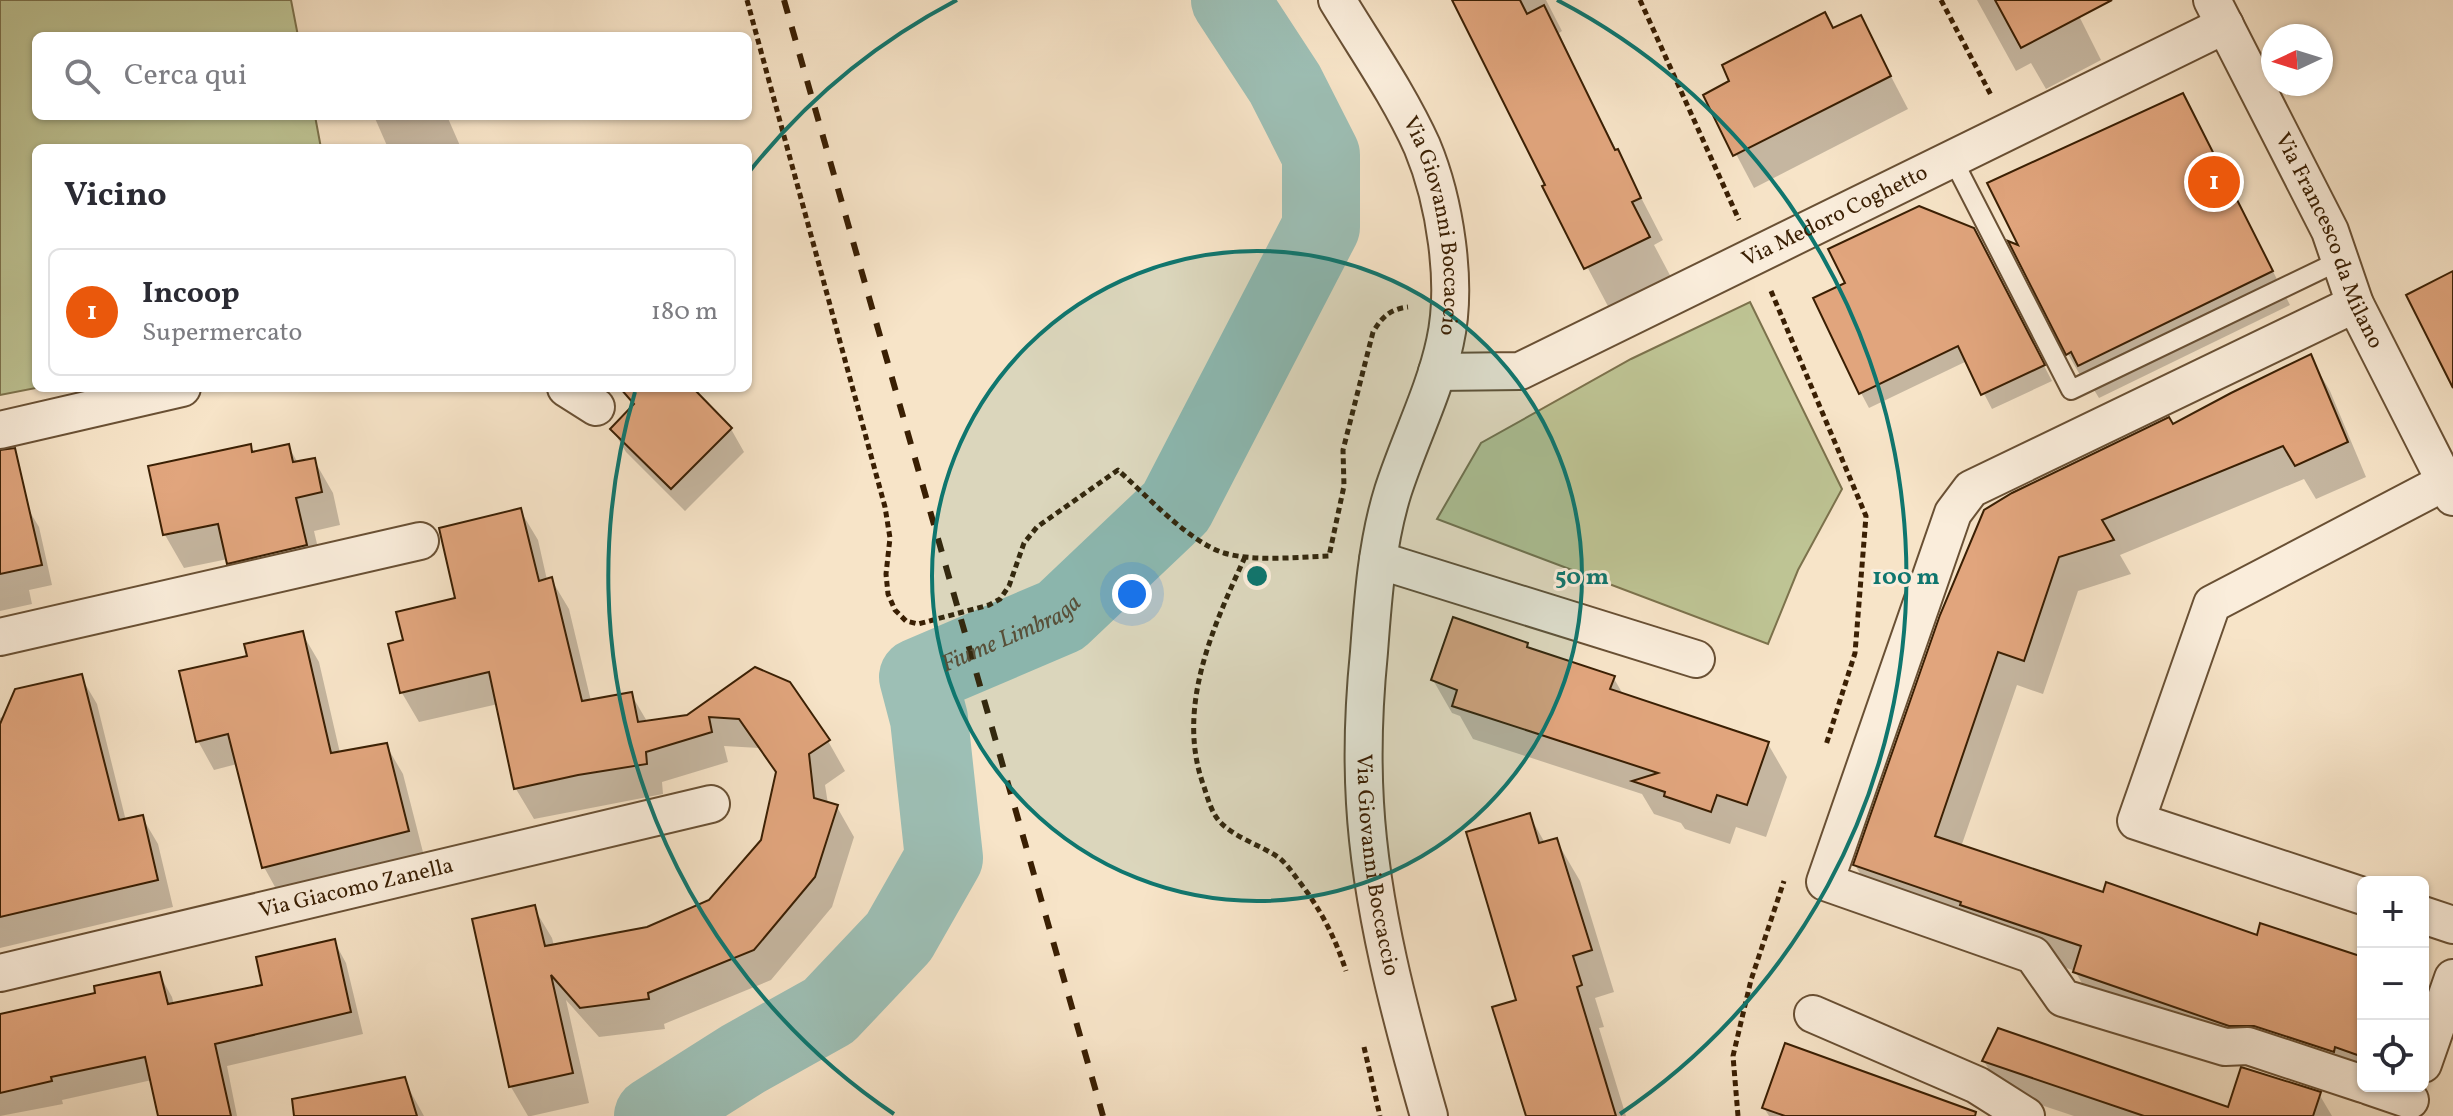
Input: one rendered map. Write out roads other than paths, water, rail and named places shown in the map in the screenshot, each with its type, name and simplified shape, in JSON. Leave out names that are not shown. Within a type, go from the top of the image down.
[{"type":"street","name":"Via Giovanni Boccaccio","points":[[1337,0],[1395,95],[1422,148],[1440,207],[1448,262],[1446,339],[1396,483],[1378,560],[1368,652],[1364,735],[1365,804],[1374,879],[1391,968],[1429,1116]]},
{"type":"street","name":"Via Medoro Coghetto","points":[[1437,372],[1520,371],[2010,130],[2218,12]]},
{"type":"street","name":"Via Francesco da Milano","points":[[2218,12],[2330,231],[2355,304],[2449,489]]},
{"type":"street","points":[[2355,304],[1971,489],[1953,513],[1825,882],[2033,955],[2063,998],[2225,1047],[2248,1046],[2357,1082]]},
{"type":"street","points":[[0,430],[165,392]]},
{"type":"street","points":[[572,392],[596,407]]},
{"type":"street","points":[[2357,894],[2136,821],[2212,604],[2449,489]]},
{"type":"street","points":[[0,637],[420,541]]},
{"type":"street","points":[[1378,560],[1696,659]]},
{"type":"street","name":"Via Giacomo Zanella","points":[[0,973],[711,804]]},
{"type":"street","points":[[2429,917],[2453,925]]},
{"type":"street","points":[[2429,1047],[2453,978]]},
{"type":"street","points":[[1813,1014],[1977,1085],[2026,1116]]},
{"type":"street","points":[[2385,1092],[2410,1101]]},
{"type":"lane","points":[[1952,158],[2071,390],[2341,260]]},
{"type":"waterway","name":"Fiume Limbraga","points":[[653,1116],[743,1059],[829,1011],[899,937],[944,858],[929,719],[918,677],[1061,616],[1176,507],[1321,227],[1321,155],[1285,84],[1230,0]]},
{"type":"railway","points":[[784,0],[1103,1116]]},
{"type":"place","name":"Incoop","points":[[2214,182]]}]
